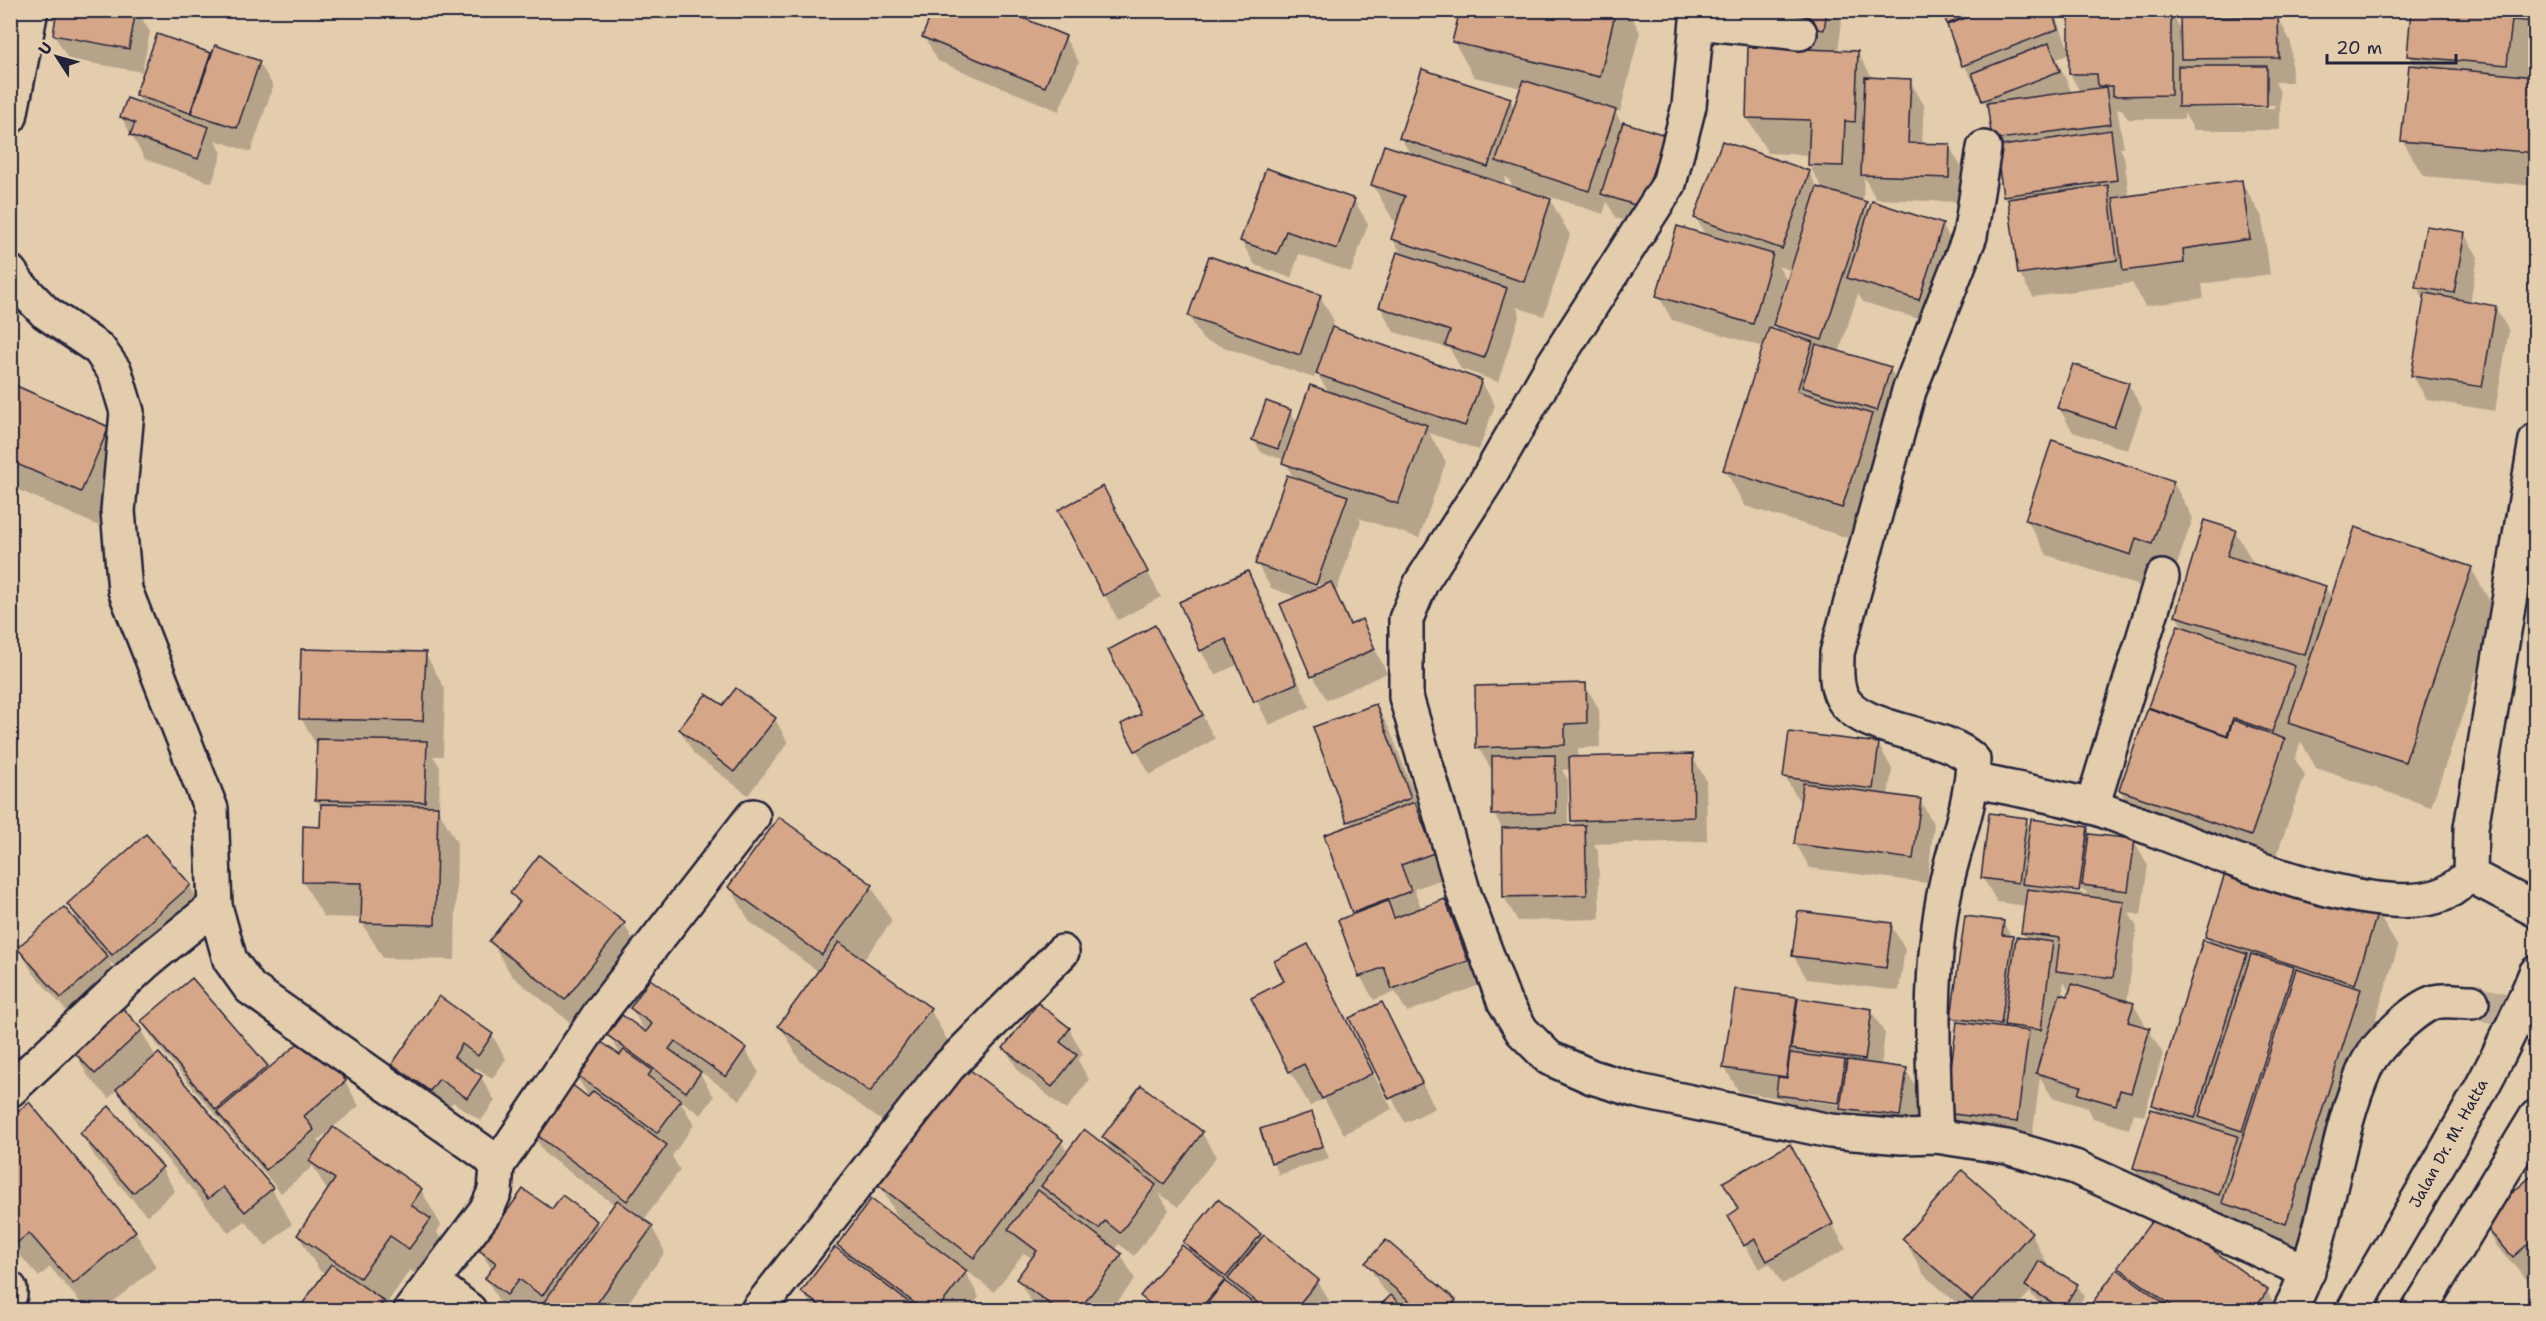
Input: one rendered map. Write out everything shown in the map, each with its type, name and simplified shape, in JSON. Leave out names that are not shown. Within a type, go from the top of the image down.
[{"type":"street","points":[[10,117],[31,10]]},
{"type":"street","points":[[1800,33],[1698,16],[1689,106],[1669,184],[1551,368],[1487,480],[1421,583],[1406,619],[1406,697],[1464,894],[1504,1001],[1522,1031],[1549,1058],[1592,1077],[1638,1091],[1830,1131],[1902,1137],[1936,1136],[2007,1146],[2075,1167],[2308,1272]]},
{"type":"street","points":[[1936,1136],[1932,1069],[1937,956],[1946,885],[1972,780],[1973,760],[1954,745],[1886,726],[1864,717],[1848,705],[1842,698],[1837,681],[1837,654],[1909,391],[1970,236],[1984,148]]},
{"type":"street","points":[[10,272],[45,312],[99,349],[115,372],[127,412],[118,511],[125,590],[211,809],[215,906],[230,960],[250,988],[487,1155],[497,1166]]},
{"type":"street","points":[[2470,875],[2471,828],[2535,440]]},
{"type":"street","points":[[2092,807],[2162,577]]},
{"type":"street","points":[[1972,780],[2092,807],[2235,861],[2341,892],[2405,901],[2444,894],[2470,875]]},
{"type":"street","points":[[411,1311],[487,1209],[495,1191],[497,1166],[544,1093],[602,1010],[753,816]]},
{"type":"street","points":[[2470,875],[2535,909]]},
{"type":"street","points":[[10,1090],[146,962],[215,906]]},
{"type":"street","points":[[758,1311],[948,1067],[1062,952]]},
{"type":"street","name":"Jalan Dr. M. Hatta","points":[[2354,1311],[2475,1098],[2520,1011],[2535,973]]},
{"type":"street","points":[[2290,1311],[2308,1272],[2344,1133],[2367,1065],[2399,1024],[2435,1002],[2472,1002]]},
{"type":"street","points":[[2419,1311],[2535,1117]]},
{"type":"street","points":[[433,1282],[469,1311]]},
{"type":"street","points":[[10,1289],[10,1295]]},
{"type":"building","points":[[57,10],[136,10],[129,49],[53,35]]},
{"type":"building","points":[[933,10],[1004,10],[1066,36],[1045,87],[922,37]]},
{"type":"building","points":[[1460,10],[1616,10],[1600,77],[1452,42]]},
{"type":"building","points":[[1746,10],[1827,10],[1824,30],[1745,18]]},
{"type":"building","points":[[1942,10],[1983,10],[1947,24]]},
{"type":"building","points":[[1987,10],[2051,10],[2058,29],[1962,66],[1947,25]]},
{"type":"building","points":[[2069,10],[2171,10],[2171,95],[2113,96],[2113,86],[2098,86],[2097,74],[2069,74]]},
{"type":"building","points":[[2411,10],[2536,10],[2536,22],[2512,20],[2507,65],[2407,56]]},
{"type":"building","points":[[2278,16],[2279,58],[2181,59],[2180,18]]},
{"type":"building","points":[[157,34],[211,53],[190,113],[135,95]]},
{"type":"building","points":[[2049,43],[2060,71],[1982,101],[1972,73]]},
{"type":"building","points":[[215,45],[260,61],[237,128],[191,113]]},
{"type":"building","points":[[1748,47],[1858,51],[1855,122],[1845,121],[1843,166],[1808,165],[1810,120],[1746,118]]},
{"type":"building","points":[[2409,65],[2536,77],[2536,153],[2401,141]]},
{"type":"building","points":[[2178,66],[2267,66],[2267,106],[2178,107]]},
{"type":"building","points":[[1422,69],[1511,98],[1488,167],[1399,138]]},
{"type":"building","points":[[1865,77],[1911,79],[1908,143],[1950,144],[1949,178],[1861,175]]},
{"type":"building","points":[[1523,80],[1616,110],[1589,191],[1496,161]]},
{"type":"building","points":[[2106,87],[2111,124],[1992,140],[1987,103]]},
{"type":"building","points":[[127,98],[209,127],[198,159],[130,135],[135,123],[120,117]]},
{"type":"building","points":[[1623,122],[1665,135],[1641,207],[1601,194]]},
{"type":"building","points":[[2111,130],[2117,180],[2003,196],[1996,147]]},
{"type":"building","points":[[1722,141],[1810,171],[1782,249],[1694,218]]},
{"type":"building","points":[[1384,145],[1551,199],[1524,282],[1391,239],[1405,196],[1371,185]]},
{"type":"building","points":[[1266,168],[1355,199],[1337,249],[1286,231],[1277,254],[1240,241]]},
{"type":"building","points":[[2242,180],[2250,239],[2183,249],[2184,263],[2123,271],[2113,198]]},
{"type":"building","points":[[2108,185],[2117,260],[2018,274],[2008,199]]},
{"type":"building","points":[[1817,187],[1867,202],[1822,340],[1773,325]]},
{"type":"building","points":[[1872,201],[1943,224],[1919,300],[1847,278]]},
{"type":"building","points":[[1677,226],[1773,254],[1753,324],[1656,296]]},
{"type":"building","points":[[2426,226],[2465,232],[2454,293],[2415,287]]},
{"type":"building","points":[[1397,252],[1507,288],[1484,358],[1445,345],[1450,331],[1379,307]]},
{"type":"building","points":[[1209,256],[1321,295],[1300,355],[1188,316]]},
{"type":"building","points":[[2425,293],[2496,306],[2482,387],[2411,376]]},
{"type":"building","points":[[1332,327],[1482,380],[1465,426],[1316,374]]},
{"type":"building","points":[[1769,328],[1813,342],[1797,391],[1872,414],[1842,508],[1723,470]]},
{"type":"building","points":[[1816,344],[1891,367],[1877,411],[1802,387]]},
{"type":"building","points":[[2073,364],[2129,383],[2114,427],[2057,408]]},
{"type":"building","points":[[10,383],[109,427],[81,492],[10,461]]},
{"type":"building","points":[[1310,385],[1427,425],[1398,504],[1282,463]]},
{"type":"building","points":[[1266,401],[1291,410],[1278,449],[1252,440]]},
{"type":"building","points":[[2052,440],[2174,481],[2152,544],[2136,538],[2131,555],[2025,520]]},
{"type":"building","points":[[1287,475],[1348,496],[1316,585],[1255,564]]},
{"type":"building","points":[[1103,486],[1148,572],[1103,596],[1058,510]]},
{"type":"building","points":[[2204,520],[2236,530],[2227,556],[2326,586],[2305,655],[2175,616]]},
{"type":"building","points":[[2355,527],[2472,567],[2405,762],[2288,723]]},
{"type":"building","points":[[1248,571],[1297,683],[1254,702],[1226,639],[1200,651],[1179,602]]},
{"type":"building","points":[[1331,582],[1350,625],[1362,619],[1375,649],[1311,677],[1280,604]]},
{"type":"building","points":[[1155,625],[1203,715],[1135,751],[1121,724],[1141,714],[1108,650]]},
{"type":"building","points":[[2178,625],[2295,666],[2272,732],[2233,718],[2227,735],[2148,707]]},
{"type":"building","points":[[301,649],[426,652],[423,721],[299,719]]},
{"type":"building","points":[[1586,683],[1587,723],[1565,724],[1565,745],[1476,748],[1475,686]]},
{"type":"building","points":[[736,688],[776,718],[734,772],[679,729],[706,694],[723,705]]},
{"type":"building","points":[[1376,704],[1411,798],[1347,822],[1313,727]]},
{"type":"building","points":[[2148,708],[2228,736],[2233,720],[2285,739],[2251,836],[2119,790]]},
{"type":"building","points":[[1789,732],[1879,743],[1873,789],[1783,777]]},
{"type":"building","points":[[317,739],[427,741],[425,802],[315,800]]},
{"type":"building","points":[[1693,754],[1694,817],[1571,821],[1569,757]]},
{"type":"building","points":[[1555,755],[1556,813],[1492,815],[1492,756]]},
{"type":"building","points":[[1803,783],[1921,799],[1913,859],[1794,844]]},
{"type":"building","points":[[1415,802],[1434,853],[1401,865],[1411,891],[1352,913],[1324,835]]},
{"type":"building","points":[[321,804],[438,806],[435,925],[361,923],[362,883],[302,882],[303,826],[320,827]]},
{"type":"building","points":[[1989,813],[2027,818],[2018,883],[1981,878]]},
{"type":"building","points":[[779,817],[873,885],[822,955],[728,887]]},
{"type":"building","points":[[2031,819],[2088,827],[2079,891],[2022,884]]},
{"type":"building","points":[[1585,825],[1587,895],[1503,897],[1502,828]]},
{"type":"building","points":[[146,834],[191,885],[112,955],[67,904]]},
{"type":"building","points":[[2089,834],[2135,839],[2128,891],[2082,885]]},
{"type":"building","points":[[539,855],[625,923],[565,1000],[489,941],[520,902],[510,893]]},
{"type":"building","points":[[2228,864],[2378,911],[2355,984],[2205,937]]},
{"type":"building","points":[[2027,889],[2124,901],[2113,978],[2056,971],[2060,938],[2021,933]]},
{"type":"building","points":[[1445,899],[1468,961],[1392,989],[1384,967],[1359,977],[1338,920],[1388,901],[1394,918]]},
{"type":"building","points":[[64,907],[108,957],[61,998],[17,948]]},
{"type":"building","points":[[1798,911],[1892,923],[1886,968],[1792,956]]},
{"type":"building","points":[[1965,916],[2004,921],[2002,935],[2013,936],[2001,1024],[1951,1018]]},
{"type":"building","points":[[2016,937],[2053,942],[2041,1030],[2004,1025]]},
{"type":"building","points":[[2203,940],[2247,954],[2195,1118],[2152,1105]]},
{"type":"building","points":[[839,942],[931,1008],[870,1092],[778,1026]]},
{"type":"building","points":[[1308,944],[1373,1073],[1322,1099],[1304,1064],[1289,1072],[1251,998],[1284,981],[1274,961]]},
{"type":"building","points":[[2251,954],[2294,967],[2242,1131],[2199,1117]]},
{"type":"building","points":[[2296,969],[2361,989],[2286,1224],[2222,1203]]},
{"type":"building","points":[[192,978],[268,1066],[216,1110],[141,1021]]},
{"type":"building","points":[[650,979],[746,1048],[726,1077],[675,1041],[669,1049],[701,1072],[686,1092],[607,1035],[622,1015],[646,1032],[652,1024],[630,1008]]},
{"type":"building","points":[[2072,984],[2134,1003],[2128,1022],[2150,1028],[2131,1093],[2120,1090],[2116,1105],[2078,1094],[2081,1086],[2036,1073],[2060,994],[2068,996]]},
{"type":"building","points":[[1735,989],[1797,997],[1786,1077],[1723,1068]]},
{"type":"building","points":[[439,996],[493,1034],[478,1056],[462,1044],[454,1057],[482,1076],[467,1098],[439,1079],[430,1091],[392,1064]]},
{"type":"building","points":[[1798,998],[1872,1009],[1865,1060],[1791,1049]]},
{"type":"building","points":[[1382,1002],[1422,1083],[1389,1099],[1349,1018]]},
{"type":"building","points":[[1038,1003],[1070,1028],[1060,1042],[1077,1055],[1052,1087],[1003,1048]]},
{"type":"building","points":[[121,1006],[142,1030],[95,1074],[73,1051]]},
{"type":"building","points":[[1957,1022],[2029,1031],[2017,1122],[1945,1113]]},
{"type":"building","points":[[308,1035],[346,1081],[304,1116],[314,1130],[266,1170],[217,1112]]},
{"type":"building","points":[[597,1039],[620,1055],[624,1050],[652,1070],[648,1076],[681,1100],[657,1133],[573,1072]]},
{"type":"building","points":[[159,1053],[273,1188],[245,1212],[223,1187],[208,1199],[116,1089]]},
{"type":"building","points":[[1790,1053],[1845,1060],[1839,1103],[1776,1095],[1778,1077],[1787,1078]]},
{"type":"building","points":[[1847,1060],[1907,1068],[1900,1116],[1840,1109]]},
{"type":"building","points":[[966,1067],[1063,1140],[974,1258],[877,1184]]},
{"type":"building","points":[[566,1080],[588,1097],[593,1091],[667,1145],[627,1201],[530,1130]]},
{"type":"building","points":[[1141,1085],[1203,1132],[1164,1184],[1102,1137]]},
{"type":"building","points":[[29,1102],[136,1231],[73,1284],[29,1233],[17,1243],[10,1235],[10,1118]]},
{"type":"building","points":[[109,1106],[163,1167],[133,1193],[80,1133]]},
{"type":"building","points":[[2151,1109],[2238,1136],[2219,1195],[2133,1168]]},
{"type":"building","points":[[1312,1112],[1323,1146],[1271,1163],[1260,1129]]},
{"type":"building","points":[[333,1127],[422,1189],[411,1205],[431,1219],[409,1249],[390,1236],[360,1278],[297,1235],[335,1179],[309,1161]]},
{"type":"building","points":[[1084,1129],[1156,1185],[1120,1233],[1105,1221],[1099,1229],[1041,1186]]},
{"type":"building","points":[[1790,1144],[1833,1224],[1767,1261],[1755,1239],[1744,1246],[1728,1216],[1738,1209],[1723,1182]]},
{"type":"building","points":[[1962,1170],[2032,1232],[1972,1301],[1902,1239]]},
{"type":"building","points":[[2536,1172],[2536,1237],[2513,1257],[2480,1221]]},
{"type":"building","points":[[523,1189],[552,1209],[562,1195],[597,1221],[542,1296],[519,1279],[507,1295],[485,1278],[496,1263],[479,1250]]},
{"type":"building","points":[[1038,1190],[1122,1254],[1079,1310],[1058,1310],[1016,1279],[1037,1251],[1008,1229]]},
{"type":"building","points":[[871,1199],[967,1271],[937,1310],[924,1310],[837,1245]]},
{"type":"building","points":[[1218,1199],[1261,1234],[1226,1277],[1183,1242]]},
{"type":"building","points":[[617,1200],[653,1226],[592,1310],[556,1310],[544,1302]]},
{"type":"building","points":[[2159,1211],[2268,1290],[2254,1310],[2178,1310],[2118,1267]]},
{"type":"building","points":[[1264,1235],[1319,1280],[1294,1310],[1267,1310],[1228,1279]]},
{"type":"building","points":[[1386,1240],[1456,1300],[1447,1310],[1420,1310],[1365,1263]]},
{"type":"building","points":[[1182,1245],[1225,1280],[1199,1310],[1158,1310],[1140,1296]]},
{"type":"building","points":[[835,1247],[919,1310],[826,1310],[801,1292]]},
{"type":"building","points":[[2039,1261],[2078,1284],[2063,1309],[2025,1286]]},
{"type":"building","points":[[331,1264],[384,1301],[377,1310],[298,1310]]},
{"type":"building","points":[[2117,1269],[2173,1310],[2087,1310]]},
{"type":"building","points":[[1225,1281],[1262,1310],[1202,1310]]},
{"type":"building","points":[[1391,1295],[1406,1310],[1375,1310]]},
{"type":"tunnel","points":[[2472,1002],[2536,1017]]}]
